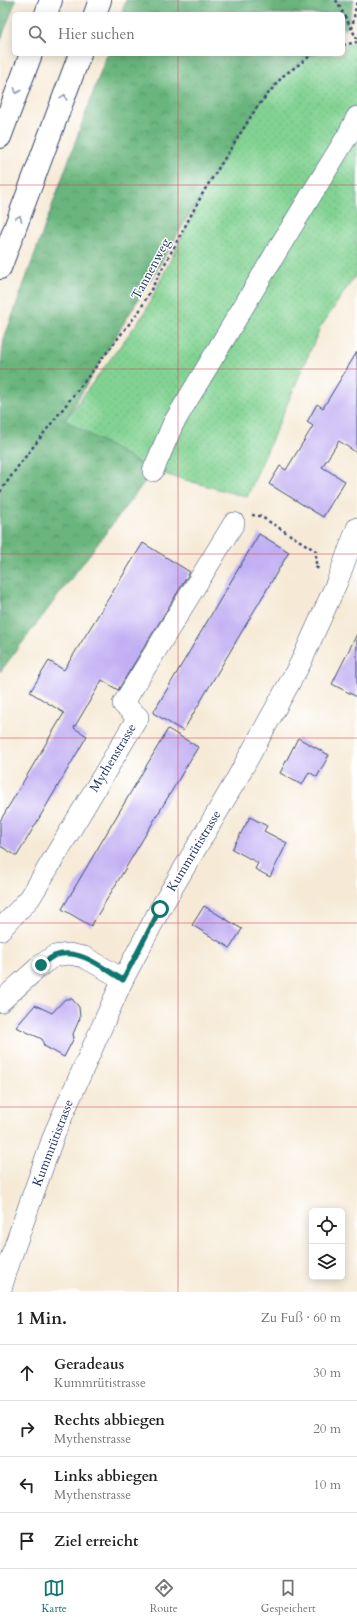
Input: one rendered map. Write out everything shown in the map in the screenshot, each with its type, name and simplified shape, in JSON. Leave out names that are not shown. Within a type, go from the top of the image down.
[{"type":"highway","points":[[47,12],[51,0]]},
{"type":"highway","points":[[96,12],[100,0]]},
{"type":"highway","points":[[0,137],[30,56]]},
{"type":"highway","points":[[0,268],[79,56]]},
{"type":"street","points":[[153,471],[173,424],[348,135],[357,117]]},
{"type":"street","name":"Mythenstrasse","points":[[0,930],[30,898],[138,717],[123,704],[234,523]]},
{"type":"street","name":"Kummrütistrasse","points":[[0,1292],[55,1132],[123,980],[160,909],[235,782],[301,662],[337,582],[357,528]]},
{"type":"street","points":[[0,1002],[41,965],[54,956],[69,954],[84,957],[123,980]]},
{"type":"path","points":[[336,0],[343,12]]},
{"type":"path","points":[[352,29],[357,0]]},
{"type":"path","points":[[345,16],[357,38]]},
{"type":"path","points":[[345,45],[357,42]]},
{"type":"path","name":"Tannenweg","points":[[0,492],[20,464],[140,310],[204,191],[257,107],[283,76],[310,56]]},
{"type":"path","points":[[234,523],[245,514],[260,516],[316,551],[316,567],[337,582]]},
{"type":"green space","points":[[0,0],[16,0],[0,42]]},
{"type":"green space","points":[[126,0],[354,0],[347,27],[345,28],[345,12],[122,12]]},
{"type":"green space","points":[[357,42],[357,273],[320,328],[247,497],[153,471],[65,420],[144,314],[204,191],[257,107],[283,76],[310,56],[345,56],[345,45]]},
{"type":"green space","points":[[106,56],[310,56],[283,76],[257,107],[204,191],[65,420],[153,471],[0,672],[0,371],[4,339]]},
{"type":"building","points":[[357,352],[357,453],[339,441],[322,467],[345,481],[323,517],[269,484],[280,466],[286,470],[313,426],[307,422],[317,404],[323,408]]},
{"type":"building","points":[[259,534],[289,552],[183,731],[153,713]]},
{"type":"building","points":[[143,543],[190,572],[118,690],[102,680],[74,728],[87,736],[17,856],[0,846],[0,821],[64,713],[30,692],[49,661],[64,670]]},
{"type":"building","points":[[357,634],[357,697],[332,684]]},
{"type":"building","points":[[168,729],[198,747],[91,926],[62,909]]},
{"type":"building","points":[[298,738],[329,755],[317,777],[309,772],[302,785],[280,773]]},
{"type":"building","points":[[250,817],[267,826],[264,831],[287,843],[270,877],[255,869],[258,863],[232,849]]},
{"type":"building","points":[[204,906],[242,929],[230,948],[192,925]]},
{"type":"building","points":[[65,999],[72,999],[79,1007],[80,1018],[73,1034],[74,1038],[64,1057],[44,1046],[42,1039],[16,1027],[35,1005],[52,1013]]},
{"type":"route","points":[[41,965],[54,956],[69,954],[84,957],[123,980],[160,909]]}]
